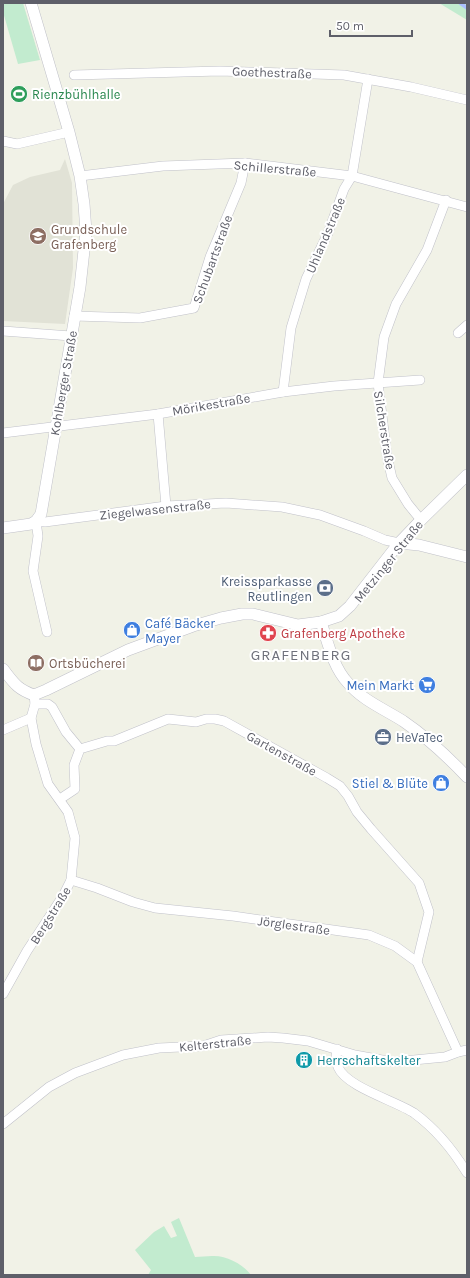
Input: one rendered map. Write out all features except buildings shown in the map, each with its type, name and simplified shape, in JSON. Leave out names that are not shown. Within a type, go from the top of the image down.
[{"type":"street","name":"Kohlberger Straße","points":[[31,3],[69,132],[80,176],[86,232],[80,287],[41,514],[36,521],[38,536],[33,571],[48,632]]},
{"type":"street","name":"Goethestraße","points":[[74,75],[220,71],[344,75],[467,100]]},
{"type":"street","name":"Uhlandstraße","points":[[283,392],[290,328],[306,279],[328,233],[344,189],[352,176],[368,79]]},
{"type":"street","points":[[3,141],[17,144],[69,132]]},
{"type":"street","name":"Schillerstraße","points":[[80,176],[163,166],[245,163],[352,176],[446,200],[467,207]]},
{"type":"street","name":"Schubartstraße","points":[[74,316],[140,318],[194,308],[210,257],[241,183],[245,163]]},
{"type":"street","name":"Silcherstraße","points":[[421,520],[408,504],[392,478],[386,456],[378,383],[384,337],[396,304],[427,250],[446,200]]},
{"type":"street","points":[[458,333],[467,325]]},
{"type":"street","points":[[3,331],[71,336]]},
{"type":"street","name":"Mörikestraße","points":[[3,433],[158,414],[283,392],[334,386],[420,380]]},
{"type":"street","points":[[158,414],[166,506]]},
{"type":"street","name":"Metzinger Straße","points":[[35,699],[46,690],[128,650],[193,626],[221,618],[242,614],[253,614],[298,625],[321,622],[339,616],[350,606],[399,543],[467,475]]},
{"type":"street","name":"Ziegelwasenstraße","points":[[3,528],[31,524],[36,521],[46,522],[166,506],[215,503],[282,507],[320,515],[385,540],[399,543]]},
{"type":"street","points":[[399,543],[419,545],[467,557]]},
{"type":"street","points":[[321,622],[330,650],[340,672],[348,683],[359,694],[415,730],[467,777]]},
{"type":"street","points":[[3,669],[16,686],[35,699],[52,707],[66,732],[80,749],[74,765],[75,789],[60,799]]},
{"type":"street","name":"Bergstraße","points":[[3,994],[27,950],[63,896],[71,880],[75,838],[68,812],[48,784],[36,744],[31,718],[35,699]]},
{"type":"street","points":[[3,730],[31,718]]},
{"type":"street","name":"Gartenstraße","points":[[80,749],[107,741],[114,741],[168,719],[196,722],[215,718],[249,734],[340,786],[362,818],[419,884],[430,912],[417,962]]},
{"type":"street","name":"Jörglestraße","points":[[71,880],[104,890],[133,902],[155,908],[227,915],[369,935],[395,946],[417,962],[463,1051]]},
{"type":"street","name":"Kelterstraße","points":[[3,1124],[49,1087],[75,1073],[123,1055],[159,1048],[203,1046],[221,1040],[268,1037],[299,1039],[368,1058],[393,1062],[445,1057],[463,1051]]},
{"type":"street","points":[[337,1049],[336,1059],[338,1068],[345,1076],[354,1083],[412,1112],[428,1125],[450,1148],[467,1173]]},
{"type":"shaded area","name":"Grundschule Grafenberg","points":[[65,159],[72,183],[73,268],[65,324],[3,321],[3,204],[13,185],[30,177],[60,170]]},
{"type":"green space","points":[[3,3],[23,3],[40,60],[18,64],[3,12]]},
{"type":"green space","points":[[439,3],[467,3],[467,20]]},
{"type":"green space","points":[[179,1218],[195,1257],[223,1257],[244,1267],[251,1275],[148,1275],[151,1270],[135,1250],[154,1232],[164,1226],[171,1238],[177,1236],[171,1222]]},
{"type":"waterway","points":[[460,3],[467,8]]},
{"type":"place","name":"Rienzbühlhalle","points":[[19,94]]},
{"type":"place","name":"Grundschule Grafenberg","points":[[38,236]]},
{"type":"place","name":"Kreissparkasse Reutlingen","points":[[325,588]]},
{"type":"place","name":"Café Bäcker Mayer","points":[[132,630]]},
{"type":"place","name":"Grafenberg Apotheke","points":[[268,633]]},
{"type":"place","name":"Ortsbücherei","points":[[36,663]]},
{"type":"place","name":"Mein Markt","points":[[427,685]]},
{"type":"place","name":"HeVaTec","points":[[383,737]]},
{"type":"place","name":"Stiel & Blüte","points":[[441,783]]},
{"type":"place","name":"Herrschaftskelter","points":[[304,1060]]},
{"type":"district","name":"GRAFENBERG","points":[[301,655]]}]
